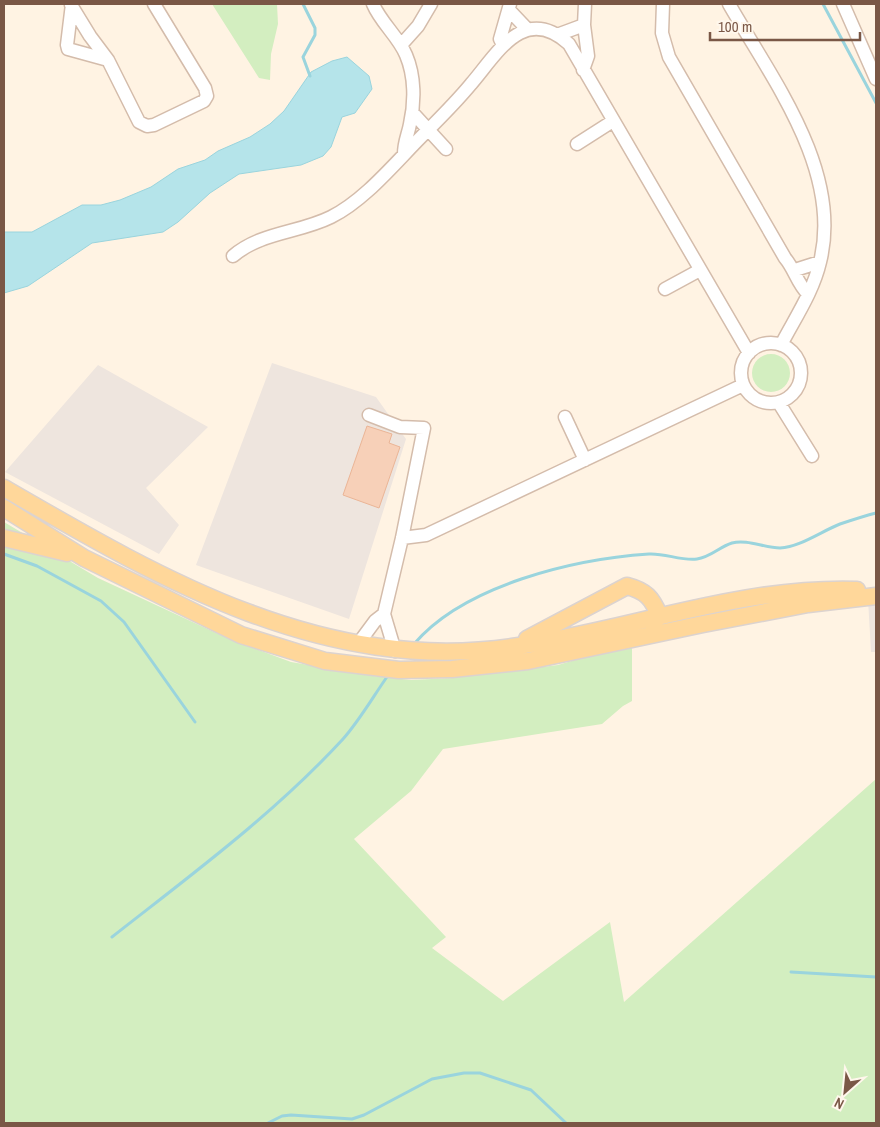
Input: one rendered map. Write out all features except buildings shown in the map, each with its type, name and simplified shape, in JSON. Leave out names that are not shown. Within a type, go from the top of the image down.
[{"type":"main road","points":[[4,489],[122,556],[199,595],[274,624],[395,651],[449,653],[512,648],[659,615],[758,596],[819,589],[876,591]]},
{"type":"main road","points":[[4,508],[84,558],[241,635],[325,661],[399,670],[452,669],[528,661],[808,604],[876,596]]},
{"type":"main road","points":[[4,538],[84,558]]},
{"type":"main road","points":[[512,648],[627,586],[639,589],[652,598],[659,615],[656,622],[593,647]]},
{"type":"street","points":[[72,4],[90,36],[108,60],[139,122],[147,126],[154,125],[204,101],[207,96],[205,88],[154,4]]},
{"type":"street","points":[[72,4],[66,45],[68,49],[108,60]]},
{"type":"street","points":[[373,4],[382,21],[401,45],[412,76],[412,112],[404,143],[404,154]]},
{"type":"street","points":[[401,45],[418,26],[431,4]]},
{"type":"street","points":[[583,70],[588,56],[584,26],[585,4]]},
{"type":"street","points":[[663,4],[662,33],[669,58],[785,258],[795,270],[795,278],[808,294]]},
{"type":"street","points":[[729,4],[793,114],[811,154],[819,182],[825,220],[820,262],[808,294],[781,345]]},
{"type":"street","points":[[843,4],[876,79]]},
{"type":"street","points":[[509,7],[528,30]]},
{"type":"street","points":[[503,45],[500,39],[509,7]]},
{"type":"street","points":[[557,35],[584,26]]},
{"type":"street","points":[[233,256],[258,240],[304,228],[343,211],[354,204],[428,130],[513,35],[528,30],[543,30],[557,35],[569,44],[749,352]]},
{"type":"street","points":[[412,112],[446,149]]},
{"type":"street","points":[[578,144],[613,121]]},
{"type":"street","points":[[795,270],[820,262]]},
{"type":"street","points":[[664,289],[700,270]]},
{"type":"street","points":[[764,344],[781,345],[795,354],[802,370],[801,379],[794,394],[779,403],[770,404],[754,398],[743,385],[742,368],[749,352],[764,344]]},
{"type":"street","points":[[402,538],[426,535],[743,385]]},
{"type":"street","points":[[779,403],[812,456]]},
{"type":"street","points":[[358,644],[384,614],[402,538],[424,428],[400,427],[369,415]]},
{"type":"street","points":[[565,417],[584,460]]},
{"type":"street","points":[[384,614],[395,651]]},
{"type":"shaded area","points":[[272,363],[376,397],[406,439],[349,619],[196,565]]},
{"type":"shaded area","points":[[98,365],[208,427],[146,488],[179,525],[159,554],[5,472]]},
{"type":"shaded area","points":[[876,598],[876,652],[871,652],[868,599]]},
{"type":"green space","points":[[212,4],[277,4],[278,24],[271,54],[270,80],[259,78]]},
{"type":"green space","points":[[771,354],[784,360],[790,373],[784,386],[771,392],[758,386],[752,373],[758,360]]},
{"type":"green space","points":[[4,522],[98,578],[227,638],[291,662],[373,676],[411,680],[452,678],[558,665],[632,643],[632,701],[623,706],[602,724],[443,749],[411,791],[354,839],[446,937],[432,948],[503,1001],[610,922],[624,1002],[876,779],[876,1123],[4,1123]]},
{"type":"water","points":[[347,57],[369,76],[372,89],[355,113],[342,117],[331,147],[323,156],[301,165],[239,174],[210,193],[178,222],[163,232],[92,243],[28,286],[4,293],[4,232],[32,232],[82,205],[101,205],[120,200],[151,187],[178,169],[205,160],[218,151],[250,137],[270,124],[284,111],[311,72],[332,61]]},
{"type":"waterway","points":[[303,4],[315,28],[315,35],[303,57],[310,76]]},
{"type":"waterway","points":[[823,4],[876,103]]},
{"type":"waterway","points":[[414,644],[435,623],[461,606],[491,591],[555,569],[619,557],[649,554],[697,559],[738,542],[774,548],[788,547],[840,524],[876,513]]},
{"type":"waterway","points":[[4,554],[37,566],[101,601],[124,622],[195,722]]},
{"type":"waterway","points":[[112,937],[202,867],[289,793],[349,732],[389,674]]},
{"type":"waterway","points":[[791,972],[876,977]]},
{"type":"waterway","points":[[268,1123],[282,1116],[291,1115],[352,1119],[364,1115],[432,1079],[464,1073],[480,1073],[531,1090],[566,1123]]}]
